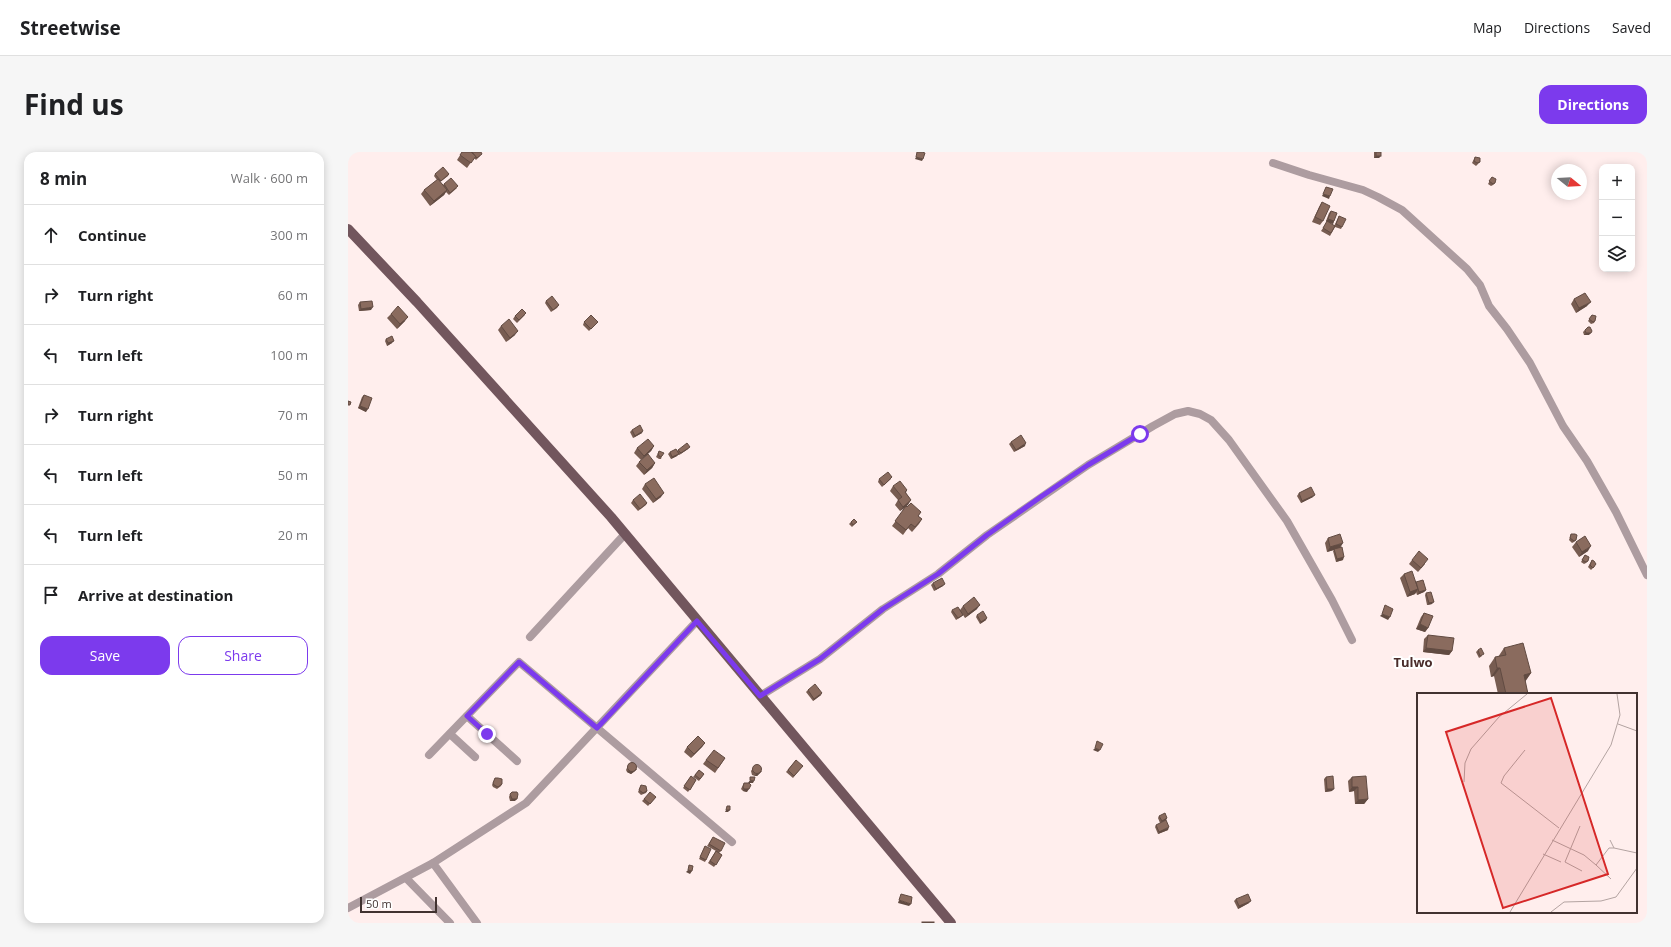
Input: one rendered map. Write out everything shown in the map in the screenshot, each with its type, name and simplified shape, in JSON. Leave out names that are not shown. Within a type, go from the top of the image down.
[{"type":"main road","points":[[348,229],[433,319],[625,534],[951,923]]},
{"type":"street","points":[[1273,163],[1309,176],[1363,190],[1384,200],[1402,210],[1467,269],[1480,285],[1489,306],[1530,363],[1539,383],[1563,426],[1587,460],[1616,512],[1647,575]]},
{"type":"street","points":[[760,696],[820,659],[883,609],[938,574],[987,535],[1088,465],[1175,414],[1188,411],[1200,414],[1211,420],[1229,440],[1287,522],[1332,600],[1352,640]]},
{"type":"street","points":[[530,637],[625,534]]},
{"type":"street","points":[[348,908],[433,863],[526,803],[697,621]]},
{"type":"street","points":[[429,755],[519,662],[732,842]]},
{"type":"street","points":[[467,716],[518,762]]},
{"type":"street","points":[[450,734],[475,757]]},
{"type":"street","points":[[433,863],[477,923]]},
{"type":"street","points":[[406,878],[450,923]]},
{"type":"building","points":[[462,152],[471,152],[476,156],[471,163],[460,155]]},
{"type":"building","points":[[472,152],[481,152],[482,154],[477,158]]},
{"type":"building","points":[[917,152],[925,153],[923,159],[916,157]]},
{"type":"building","points":[[1376,152],[1381,152],[1381,156],[1376,156]]},
{"type":"building","points":[[1475,157],[1480,158],[1480,162],[1477,163],[1474,161]]},
{"type":"building","points":[[443,167],[449,174],[441,181],[435,174]]},
{"type":"building","points":[[1492,177],[1496,179],[1495,183],[1493,184],[1489,181]]},
{"type":"building","points":[[451,178],[458,186],[450,193],[444,184]]},
{"type":"building","points":[[438,179],[447,190],[434,201],[424,190]]},
{"type":"building","points":[[1326,187],[1333,189],[1330,196],[1323,194]]},
{"type":"building","points":[[1322,202],[1330,206],[1323,221],[1315,217]]},
{"type":"building","points":[[1331,211],[1337,213],[1334,221],[1328,219]]},
{"type":"building","points":[[1339,216],[1346,219],[1342,227],[1336,224]]},
{"type":"building","points":[[1327,221],[1335,226],[1331,233],[1323,228]]},
{"type":"building","points":[[1585,293],[1591,302],[1579,308],[1574,299]]},
{"type":"building","points":[[552,296],[559,305],[553,310],[546,301]]},
{"type":"building","points":[[372,301],[373,307],[361,309],[360,302]]},
{"type":"building","points":[[398,306],[408,317],[400,324],[391,314]]},
{"type":"building","points":[[522,309],[526,313],[519,320],[515,316]]},
{"type":"building","points":[[591,315],[598,322],[591,329],[584,322]]},
{"type":"building","points":[[1592,315],[1596,316],[1595,321],[1593,322],[1589,319]]},
{"type":"building","points":[[509,319],[518,331],[510,338],[501,326]]},
{"type":"building","points":[[1590,327],[1592,331],[1591,333],[1586,333],[1585,330]]},
{"type":"building","points":[[392,336],[394,341],[388,343],[386,339]]},
{"type":"building","points":[[364,395],[372,398],[368,409],[360,406]]},
{"type":"building","points":[[640,425],[643,431],[635,436],[632,430]]},
{"type":"building","points":[[1021,435],[1026,443],[1016,450],[1011,442]]},
{"type":"building","points":[[648,439],[654,446],[644,456],[637,448]]},
{"type":"building","points":[[687,443],[690,447],[681,453],[678,450]]},
{"type":"building","points":[[676,449],[679,454],[672,457],[670,452]]},
{"type":"building","points":[[659,451],[664,453],[660,457],[658,454]]},
{"type":"building","points":[[648,454],[655,463],[647,470],[639,462]]},
{"type":"building","points":[[888,472],[892,477],[884,485],[879,479]]},
{"type":"building","points":[[654,478],[664,493],[656,499],[645,484]]},
{"type":"building","points":[[900,481],[907,490],[905,492],[911,500],[903,507],[898,500],[902,497],[893,486]]},
{"type":"building","points":[[1311,487],[1315,495],[1302,501],[1299,493]]},
{"type":"building","points":[[640,494],[647,503],[640,509],[633,500]]},
{"type":"building","points":[[911,503],[921,512],[918,516],[922,519],[915,527],[911,524],[906,530],[895,521],[906,506],[907,507]]},
{"type":"building","points":[[854,519],[857,522],[853,525],[851,522]]},
{"type":"building","points":[[1340,534],[1343,543],[1330,547],[1328,538]]},
{"type":"building","points":[[1571,534],[1577,535],[1576,540],[1574,541],[1570,538]]},
{"type":"building","points":[[1585,536],[1591,546],[1582,552],[1576,542]]},
{"type":"building","points":[[1342,547],[1344,557],[1337,559],[1334,549]]},
{"type":"building","points":[[1419,551],[1428,559],[1421,568],[1412,560]]},
{"type":"building","points":[[1585,555],[1589,557],[1588,561],[1586,562],[1582,560]]},
{"type":"building","points":[[1592,560],[1596,564],[1593,568],[1590,565]]},
{"type":"building","points":[[1412,571],[1418,589],[1410,592],[1404,574]]},
{"type":"building","points":[[942,578],[945,584],[936,589],[933,583]]},
{"type":"building","points":[[1423,580],[1426,590],[1419,592],[1416,582]]},
{"type":"building","points":[[1431,592],[1434,602],[1429,603],[1426,593]]},
{"type":"building","points":[[974,597],[980,605],[968,614],[963,606]]},
{"type":"building","points":[[1385,605],[1393,609],[1390,617],[1382,614]]},
{"type":"building","points":[[958,607],[963,615],[958,618],[952,610]]},
{"type":"building","points":[[983,611],[987,618],[981,622],[977,615]]},
{"type":"building","points":[[1424,613],[1433,616],[1428,628],[1420,624]]},
{"type":"building","points":[[1428,635],[1454,638],[1452,651],[1426,648]]},
{"type":"building","points":[[1523,643],[1531,673],[1524,675],[1528,693],[1506,693],[1500,668],[1497,668],[1495,657],[1506,655],[1504,648]]},
{"type":"building","points":[[1481,648],[1484,654],[1480,656],[1478,650]]},
{"type":"building","points":[[815,684],[822,693],[814,699],[808,690]]},
{"type":"building","points":[[698,736],[705,743],[694,754],[687,747]]},
{"type":"building","points":[[1097,741],[1103,744],[1100,750],[1095,748]]},
{"type":"building","points":[[714,750],[725,758],[718,768],[706,760]]},
{"type":"building","points":[[796,760],[803,766],[794,776],[788,770]]},
{"type":"building","points":[[630,763],[634,763],[636,767],[634,771],[630,771],[628,769],[628,765]]},
{"type":"building","points":[[755,765],[759,765],[761,769],[759,773],[755,773],[753,771],[753,767]]},
{"type":"building","points":[[699,770],[704,774],[700,779],[695,775]]},
{"type":"building","points":[[691,776],[696,780],[690,790],[684,786]]},
{"type":"building","points":[[1333,776],[1334,789],[1327,789],[1326,777]]},
{"type":"building","points":[[1366,776],[1368,799],[1358,800],[1358,787],[1352,787],[1352,777]]},
{"type":"building","points":[[750,777],[755,777],[754,781],[750,780]]},
{"type":"building","points":[[495,778],[502,779],[502,784],[498,787],[493,783]]},
{"type":"building","points":[[744,783],[749,783],[751,785],[749,789],[744,789]]},
{"type":"building","points":[[641,785],[646,786],[647,791],[643,793],[639,790]]},
{"type":"building","points":[[512,792],[517,792],[517,799],[512,799],[510,794]]},
{"type":"building","points":[[650,792],[656,797],[650,804],[644,799]]},
{"type":"building","points":[[727,806],[730,806],[730,810],[726,810]]},
{"type":"building","points":[[1165,813],[1167,818],[1162,821],[1159,816]]},
{"type":"building","points":[[1166,820],[1169,827],[1159,832],[1156,825]]},
{"type":"building","points":[[713,837],[725,843],[721,851],[709,844]]},
{"type":"building","points":[[705,846],[711,849],[706,860],[700,857]]},
{"type":"building","points":[[716,851],[722,855],[716,865],[710,861]]},
{"type":"building","points":[[689,865],[693,866],[692,871],[688,870]]},
{"type":"building","points":[[901,894],[912,897],[911,904],[899,900]]},
{"type":"building","points":[[1248,894],[1251,901],[1239,906],[1236,899]]},
{"type":"building","points":[[934,922],[934,923],[922,923]]},
{"type":"district","name":"Tulwo","points":[[1413,662]]},
{"type":"route","points":[[487,734],[467,716],[519,662],[597,728],[697,621],[760,696],[820,659],[883,609],[938,574],[987,535],[1042,496],[1088,465],[1140,434]]}]
